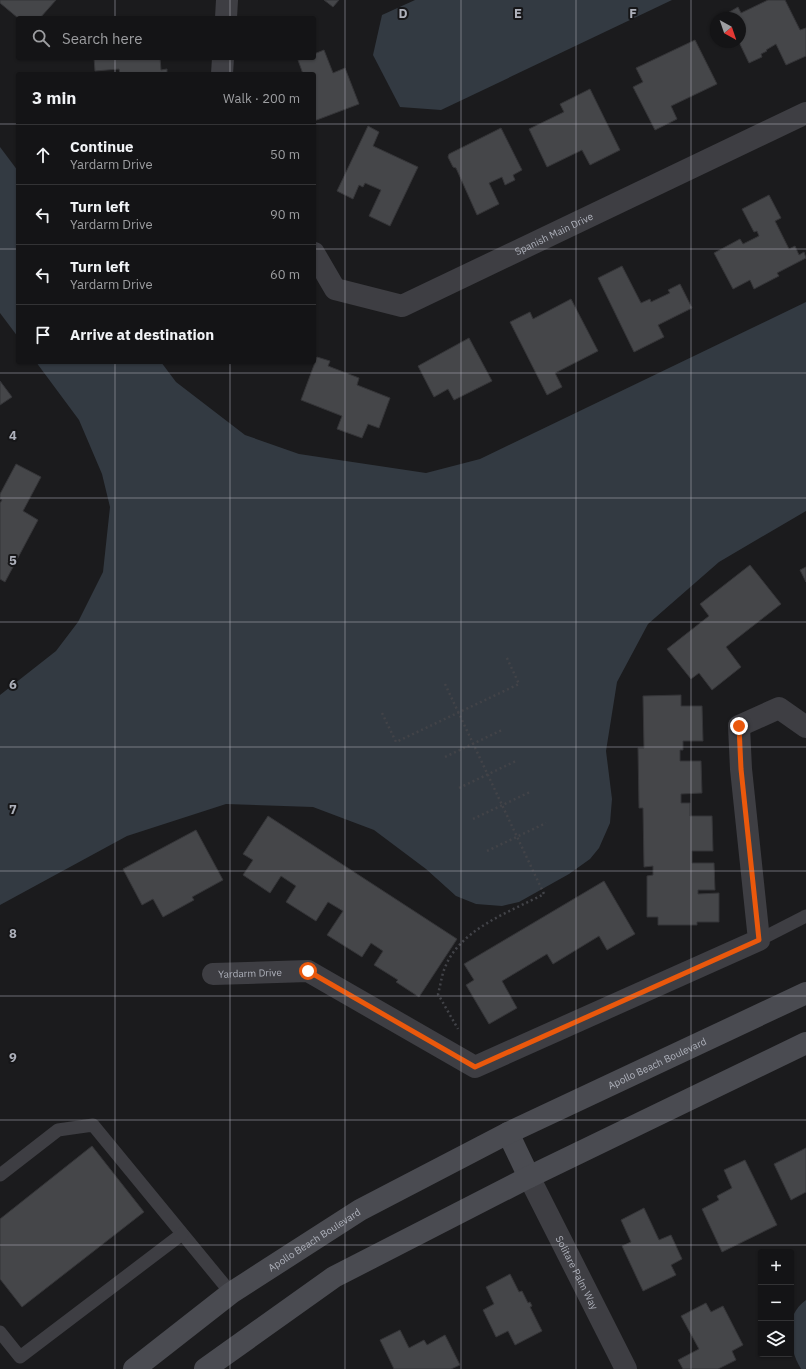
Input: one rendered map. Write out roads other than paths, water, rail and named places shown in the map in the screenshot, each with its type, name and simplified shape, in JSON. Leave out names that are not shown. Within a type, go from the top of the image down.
[{"type":"main road","name":"Apollo Beach Boulevard","points":[[134,1369],[231,1293],[360,1210],[508,1133],[806,993]]},
{"type":"main road","points":[[205,1369],[334,1277],[528,1177],[806,1043]]},
{"type":"main road","points":[[508,1133],[528,1177]]},
{"type":"street","points":[[226,16],[227,0]]},
{"type":"street","points":[[222,72],[223,60]]},
{"type":"street","name":"Spanish Main Drive","points":[[316,257],[335,290],[402,306],[806,113]]},
{"type":"street","points":[[759,940],[741,769],[739,726],[779,708],[806,727]]},
{"type":"street","name":"Yardarm Drive","points":[[213,974],[308,971],[475,1067],[759,940]]},
{"type":"street","name":"Solitare Palm Way","points":[[528,1177],[626,1369]]},
{"type":"lane","points":[[759,940],[806,916]]},
{"type":"lane","points":[[0,1174],[58,1130],[93,1125],[231,1293]]},
{"type":"lane","points":[[0,1332],[20,1357],[182,1234]]}]
